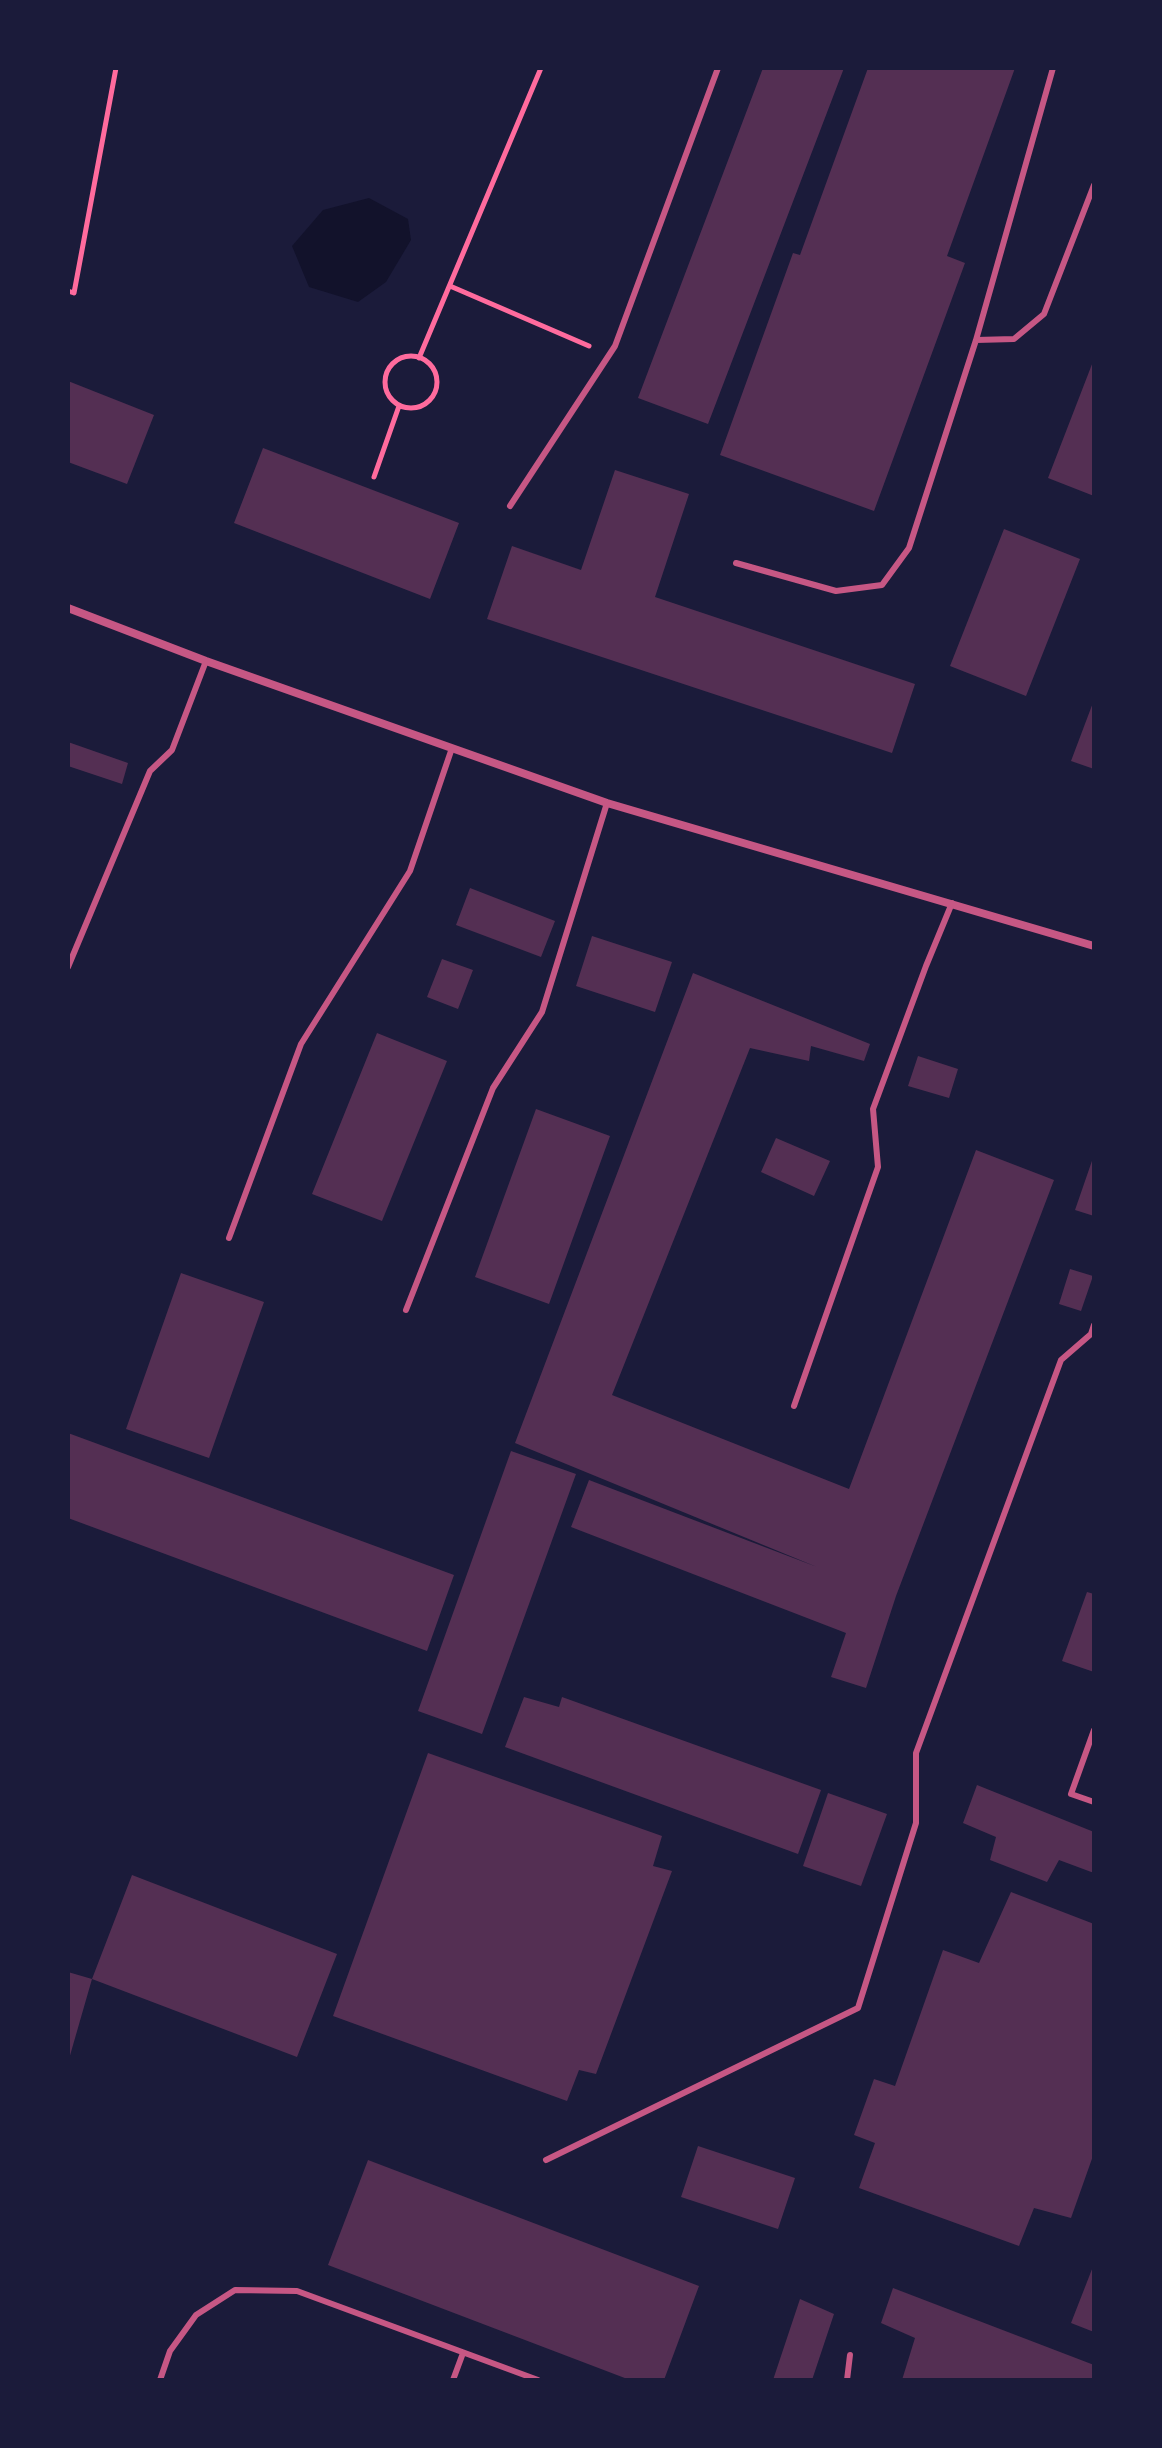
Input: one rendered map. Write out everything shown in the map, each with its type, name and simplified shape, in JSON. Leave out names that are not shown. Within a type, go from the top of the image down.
[{"type":"street","points":[[68,608],[206,661],[607,803],[1094,946]]},
{"type":"lane","points":[[510,506],[615,346],[718,68]]},
{"type":"lane","points":[[736,563],[836,591],[882,585],[909,548],[976,340],[1053,68]]},
{"type":"lane","points":[[976,340],[1014,339],[1044,314],[1094,185]]},
{"type":"lane","points":[[68,967],[150,771],[172,750],[206,661]]},
{"type":"lane","points":[[229,1238],[301,1044],[410,871],[452,748]]},
{"type":"lane","points":[[406,1310],[493,1088],[542,1012],[607,803]]},
{"type":"lane","points":[[794,1406],[878,1167],[873,1109],[952,903]]},
{"type":"lane","points":[[546,2160],[858,2008],[916,1823],[916,1753],[1061,1360],[1091,1334],[1094,1325]]},
{"type":"lane","points":[[1094,1730],[1071,1794],[1094,1802]]},
{"type":"lane","points":[[160,2380],[170,2351],[196,2315],[235,2290],[297,2291],[538,2380]]},
{"type":"lane","points":[[453,2380],[463,2353]]},
{"type":"lane","points":[[847,2380],[850,2355]]},
{"type":"path","points":[[68,291],[74,293],[116,68]]},
{"type":"path","points":[[419,358],[541,68]]},
{"type":"path","points":[[450,286],[609,354]]},
{"type":"path","points":[[408,356],[419,358],[429,363],[435,372],[435,393],[420,407],[409,409],[399,406],[385,389],[389,367],[398,359],[408,356]]},
{"type":"path","points":[[374,477],[399,406]]},
{"type":"shaded area","points":[[369,198],[408,219],[411,240],[386,282],[358,302],[309,287],[292,246],[323,210]]},
{"type":"building","points":[[763,68],[844,68],[708,424],[638,398]]},
{"type":"building","points":[[868,68],[1015,68],[947,256],[965,263],[874,511],[720,455],[793,253],[800,255]]},
{"type":"building","points":[[1094,359],[1094,496],[1048,478]]},
{"type":"building","points":[[68,381],[154,415],[127,484],[68,462]]},
{"type":"building","points":[[263,448],[459,523],[430,599],[234,523]]},
{"type":"building","points":[[615,470],[689,494],[655,597],[915,684],[892,753],[487,619],[512,546],[581,570]]},
{"type":"building","points":[[1004,529],[1080,559],[1026,696],[950,666]]},
{"type":"building","points":[[1094,700],[1094,769],[1071,761]]},
{"type":"building","points":[[68,742],[128,763],[122,784],[68,766]]},
{"type":"building","points":[[470,888],[555,921],[541,957],[456,925]]},
{"type":"building","points":[[592,936],[672,962],[655,1012],[576,986]]},
{"type":"building","points":[[442,959],[473,970],[458,1009],[427,997]]},
{"type":"building","points":[[693,973],[870,1044],[864,1061],[811,1046],[809,1061],[750,1048],[612,1395],[849,1489],[976,1150],[1054,1180],[896,1596],[866,1688],[831,1677],[846,1633],[571,1527],[589,1480],[817,1567],[515,1443]]},
{"type":"building","points":[[377,1033],[447,1061],[382,1221],[312,1194]]},
{"type":"building","points":[[918,1056],[958,1069],[949,1098],[908,1086]]},
{"type":"building","points":[[536,1109],[610,1136],[549,1304],[475,1277]]},
{"type":"building","points":[[776,1138],[830,1161],[814,1196],[761,1172]]},
{"type":"building","points":[[1094,1155],[1094,1216],[1075,1210]]},
{"type":"building","points":[[1070,1269],[1093,1276],[1081,1311],[1059,1304]]},
{"type":"building","points":[[181,1273],[264,1302],[209,1458],[126,1429]]},
{"type":"building","points":[[68,1433],[454,1575],[427,1651],[68,1518]]},
{"type":"building","points":[[511,1451],[576,1474],[482,1734],[418,1711]]},
{"type":"building","points":[[1087,1592],[1094,1594],[1094,1672],[1062,1661]]},
{"type":"building","points":[[524,1697],[559,1707],[562,1697],[821,1790],[798,1854],[505,1747]]},
{"type":"building","points":[[428,1753],[662,1836],[653,1866],[672,1871],[596,2074],[579,2070],[567,2101],[333,2016]]},
{"type":"building","points":[[977,1785],[1094,1832],[1094,1873],[1059,1860],[1047,1882],[990,1860],[996,1837],[963,1823]]},
{"type":"building","points":[[828,1793],[887,1814],[861,1886],[803,1866]]},
{"type":"building","points":[[132,1875],[337,1954],[297,2057],[92,1979]]},
{"type":"building","points":[[1011,1892],[1094,1924],[1094,2153],[1071,2218],[1034,2208],[1019,2246],[859,2188],[875,2143],[854,2135],[874,2079],[895,2086],[943,1950],[979,1963]]},
{"type":"building","points":[[68,1972],[92,1979],[69,2059],[68,2059]]},
{"type":"building","points":[[698,2146],[795,2178],[778,2229],[681,2197]]},
{"type":"building","points":[[368,2160],[699,2286],[664,2380],[630,2380],[328,2265]]},
{"type":"building","points":[[1094,2264],[1094,2332],[1071,2323]]},
{"type":"building","points":[[893,2288],[1094,2365],[1094,2380],[902,2380],[915,2338],[881,2323]]},
{"type":"building","points":[[800,2299],[834,2314],[812,2380],[773,2380]]}]
